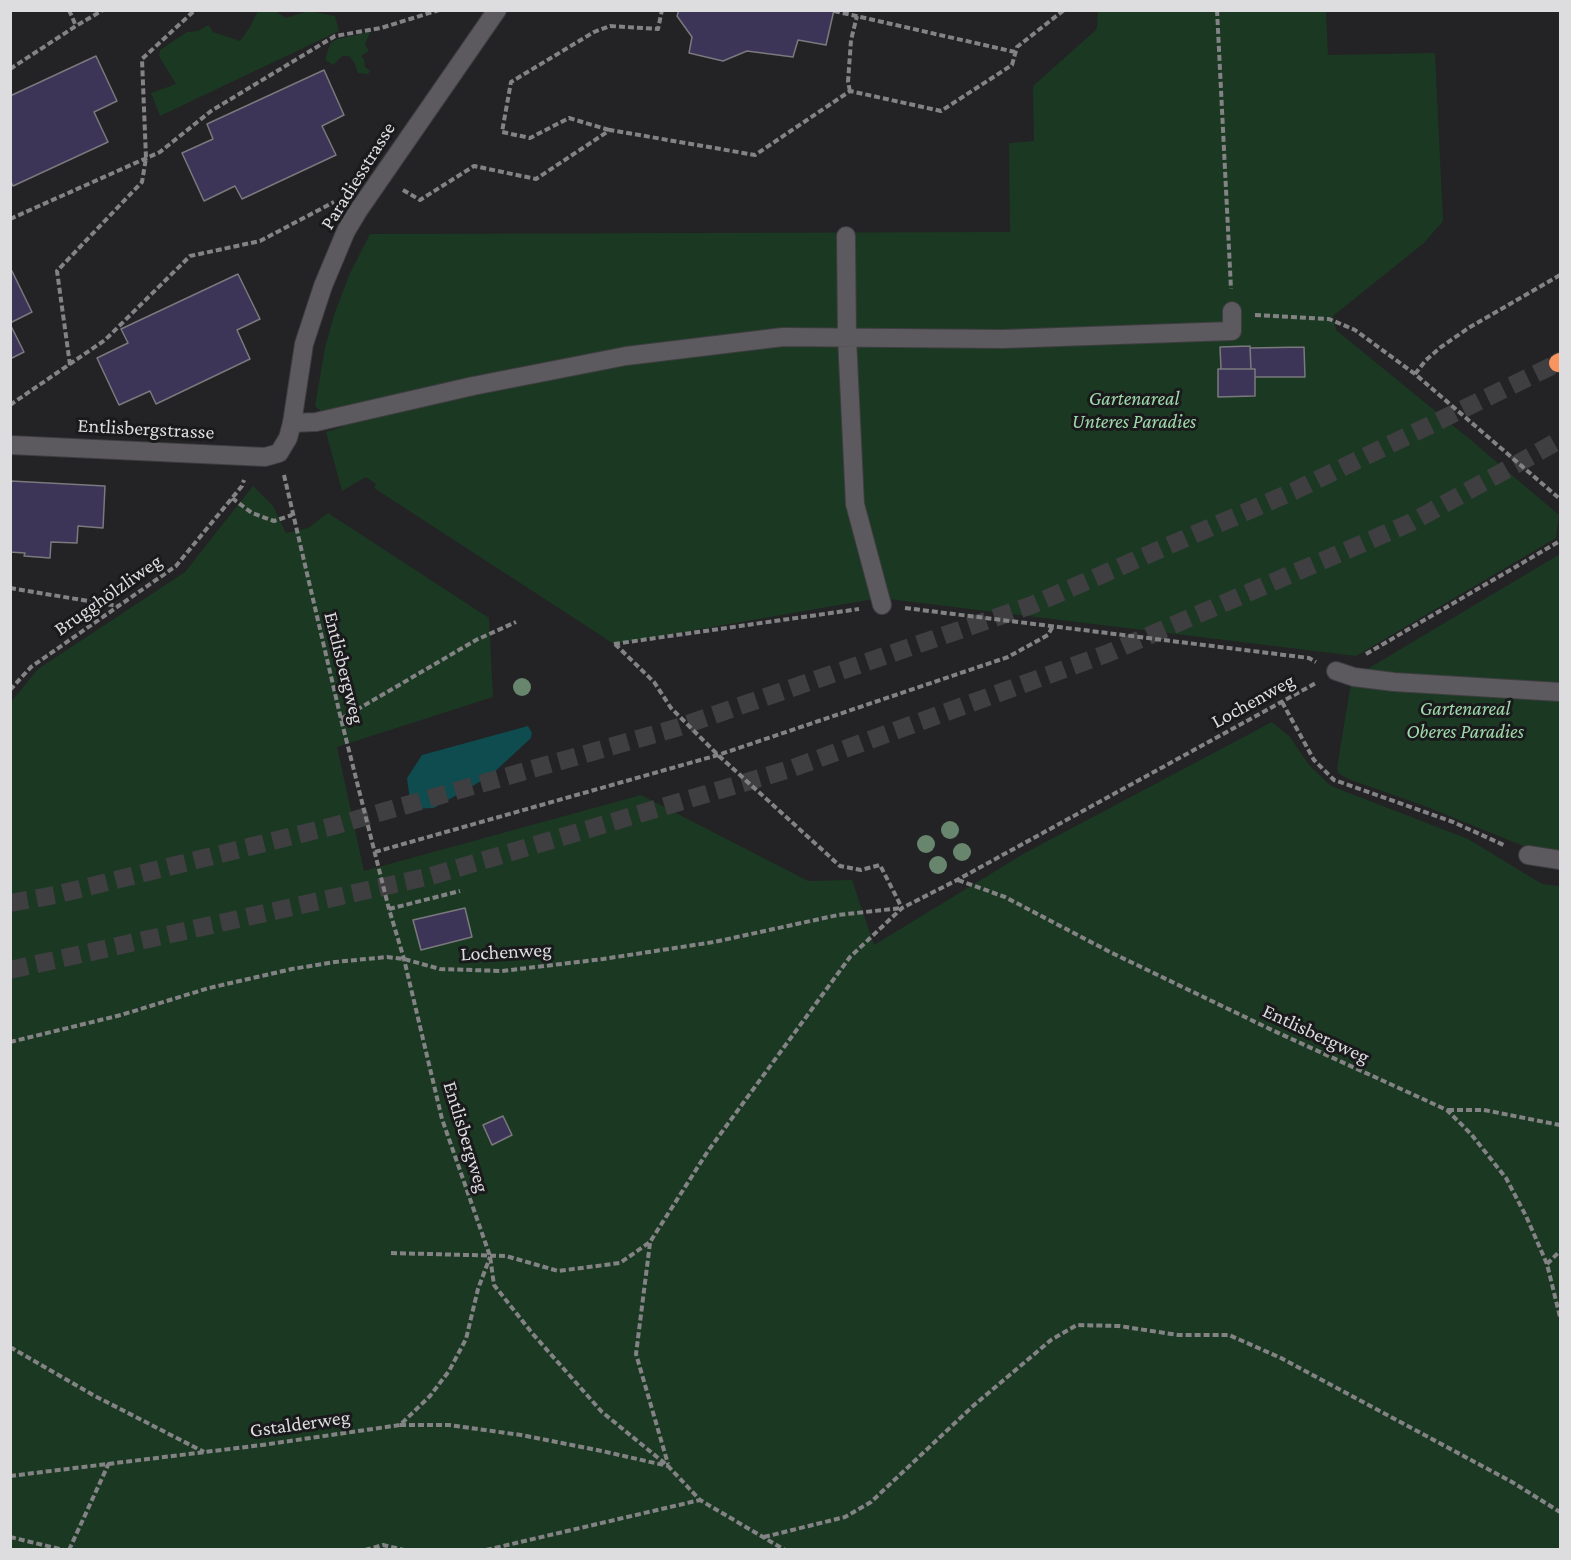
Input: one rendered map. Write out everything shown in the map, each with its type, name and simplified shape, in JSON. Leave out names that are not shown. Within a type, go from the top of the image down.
[{"type":"street","name":"Paradiesstrasse","points":[[279,453],[288,438],[292,423],[304,344],[323,286],[346,231],[497,10]]},
{"type":"street","points":[[846,236],[847,338],[855,504],[882,605]]},
{"type":"street","points":[[292,423],[316,422],[473,386],[626,356],[783,337],[1003,339],[1232,331],[1232,312]]},
{"type":"street","name":"Entlisbergstrasse","points":[[10,445],[249,456],[279,453]]},
{"type":"street","points":[[1336,671],[1354,677],[1394,682],[1560,693]]},
{"type":"street","points":[[1527,855],[1560,860]]},
{"type":"path","points":[[69,10],[76,26]]},
{"type":"path","points":[[10,69],[103,10]]},
{"type":"path","points":[[70,365],[57,271],[142,182],[146,158],[142,58],[195,10]]},
{"type":"path","points":[[10,219],[160,152],[211,111],[335,36],[381,28],[440,10]]},
{"type":"path","points":[[662,10],[658,29],[610,26],[594,32],[511,82],[502,132],[530,138],[569,118],[610,130],[755,155],[850,91],[941,111],[1012,65],[1017,47],[1064,10]]},
{"type":"path","points":[[1217,10],[1232,312],[1336,321],[1355,330],[1415,374],[1560,499]]},
{"type":"path","points":[[834,11],[1015,52]]},
{"type":"path","points":[[850,91],[848,82],[851,40],[856,16]]},
{"type":"path","points":[[403,190],[420,200],[474,166],[536,179],[610,130]]},
{"type":"path","points":[[10,405],[105,340],[190,256],[260,240],[330,203],[339,201]]},
{"type":"path","points":[[1415,374],[1441,346],[1560,275]]},
{"type":"path","name":"Entlisbergweg","points":[[279,453],[341,719],[389,909],[404,959],[441,1119],[490,1257],[494,1285],[532,1333],[602,1412],[668,1466],[700,1500],[785,1550]]},
{"type":"path","name":"Brugghölzliweg","points":[[10,690],[31,667],[176,566],[242,486],[249,456]]},
{"type":"path","points":[[232,498],[252,513],[274,520],[292,515]]},
{"type":"path","name":"Lochenweg","points":[[10,1042],[121,1015],[208,988],[335,962],[387,957],[404,959],[440,969],[502,971],[714,942],[838,915],[902,908],[1282,702],[1560,542]]},
{"type":"path","points":[[10,588],[118,606]]},
{"type":"path","points":[[392,1253],[506,1256],[558,1271],[620,1263],[650,1242],[708,1151],[850,957],[902,908],[880,865],[861,870],[840,866],[717,755],[671,708],[654,682],[614,644],[882,605],[1309,658],[1336,671]]},
{"type":"path","points":[[341,719],[476,640],[516,622]]},
{"type":"path","points":[[375,853],[717,755],[1008,657],[1048,635],[1053,626]]},
{"type":"path","points":[[1282,702],[1314,760],[1334,780],[1453,822],[1527,855]]},
{"type":"path","points":[[375,853],[480,825]]},
{"type":"path","name":"Entlisbergweg","points":[[957,880],[1005,897],[1110,952],[1263,1026],[1447,1110],[1471,1134],[1506,1179],[1526,1216],[1547,1264],[1560,1317]]},
{"type":"path","points":[[389,909],[460,891]]},
{"type":"path","points":[[1447,1110],[1484,1110],[1560,1125]]},
{"type":"path","points":[[650,1242],[636,1354],[668,1466]]},
{"type":"path","points":[[1547,1264],[1560,1251]]},
{"type":"path","points":[[400,1425],[430,1396],[449,1371],[466,1339],[478,1289],[490,1257]]},
{"type":"path","points":[[764,1537],[845,1517],[871,1502],[973,1406],[1052,1340],[1077,1325],[1119,1326],[1178,1335],[1229,1335],[1281,1358],[1512,1482],[1560,1512]]},
{"type":"path","points":[[10,1347],[93,1395],[205,1452]]},
{"type":"path","name":"Gstalderweg","points":[[10,1476],[400,1425],[448,1425],[521,1436],[602,1450],[668,1466]]},
{"type":"path","points":[[69,1550],[109,1462]]},
{"type":"path","points":[[486,1550],[700,1500]]},
{"type":"path","points":[[10,1537],[64,1550]]},
{"type":"path","points":[[365,1550],[383,1545],[404,1550]]},
{"type":"green space","points":[[258,11],[275,11],[286,18],[308,11],[335,16],[339,31],[160,116],[151,93],[176,84],[159,56],[160,50],[187,32],[198,31],[206,26],[209,26],[213,32],[240,41]]},
{"type":"green space","name":"Gartenareal Unteres Paradies","points":[[1098,11],[1326,11],[1328,55],[1435,53],[1443,221],[1424,243],[1333,316],[1336,330],[1559,515],[1556,538],[1356,656],[880,598],[614,644],[374,488],[376,484],[366,477],[342,491],[326,432],[342,427],[338,409],[323,413],[315,406],[325,348],[334,315],[350,273],[370,234],[1010,232],[1009,143],[1034,141],[1033,86],[1097,29]]},
{"type":"green space","points":[[370,32],[365,45],[369,51],[361,56],[365,67],[370,71],[368,74],[358,73],[349,56],[342,56],[333,65],[325,60],[330,44],[337,39]]},
{"type":"green space","points":[[253,486],[273,506],[286,533],[308,528],[328,513],[489,618],[493,697],[337,747],[364,871],[641,795],[808,881],[852,880],[874,945],[1025,853],[1272,722],[1290,737],[1309,765],[1331,786],[1468,839],[1542,884],[1560,886],[1560,1549],[11,1550],[11,702],[38,669],[185,572]]},
{"type":"green space","name":"Gartenareal Oberes Paradies","points":[[1560,554],[1560,854],[1526,847],[1422,805],[1348,779],[1338,773],[1350,689],[1354,677]]},
{"type":"water","points":[[528,726],[532,733],[531,738],[490,776],[434,808],[411,809],[407,778],[422,755]]},
{"type":"building","points":[[679,10],[834,10],[826,45],[798,40],[793,57],[747,51],[723,61],[689,53],[692,37],[677,16]]},
{"type":"building","points":[[96,56],[117,101],[94,112],[108,142],[13,186],[10,180],[10,96]]},
{"type":"building","points":[[324,70],[344,115],[322,126],[336,155],[242,199],[235,186],[204,201],[182,153],[213,139],[207,124]]},
{"type":"building","points":[[10,267],[32,312],[10,323]]},
{"type":"building","points":[[238,274],[260,319],[237,330],[250,359],[156,404],[150,391],[119,405],[97,358],[128,343],[121,329]]},
{"type":"building","points":[[10,324],[24,352],[10,359]]},
{"type":"building","points":[[1250,346],[1251,369],[1221,369],[1220,347]]},
{"type":"building","points":[[1304,347],[1305,377],[1255,377],[1255,369],[1251,369],[1250,348]]},
{"type":"building","points":[[1218,369],[1255,369],[1255,396],[1218,397]]},
{"type":"building","points":[[11,481],[105,486],[103,528],[78,526],[77,543],[51,542],[50,558],[24,556],[25,553],[10,552]]},
{"type":"building","points":[[465,908],[472,937],[421,950],[413,920]]},
{"type":"building","points":[[503,1116],[512,1135],[492,1145],[483,1125]]},
{"type":"tunnel","points":[[10,903],[55,895],[333,826],[676,728],[1032,605],[1294,491],[1558,363]]},
{"type":"tunnel","points":[[10,970],[431,876],[790,769],[1106,654],[1410,523],[1560,440]]}]
